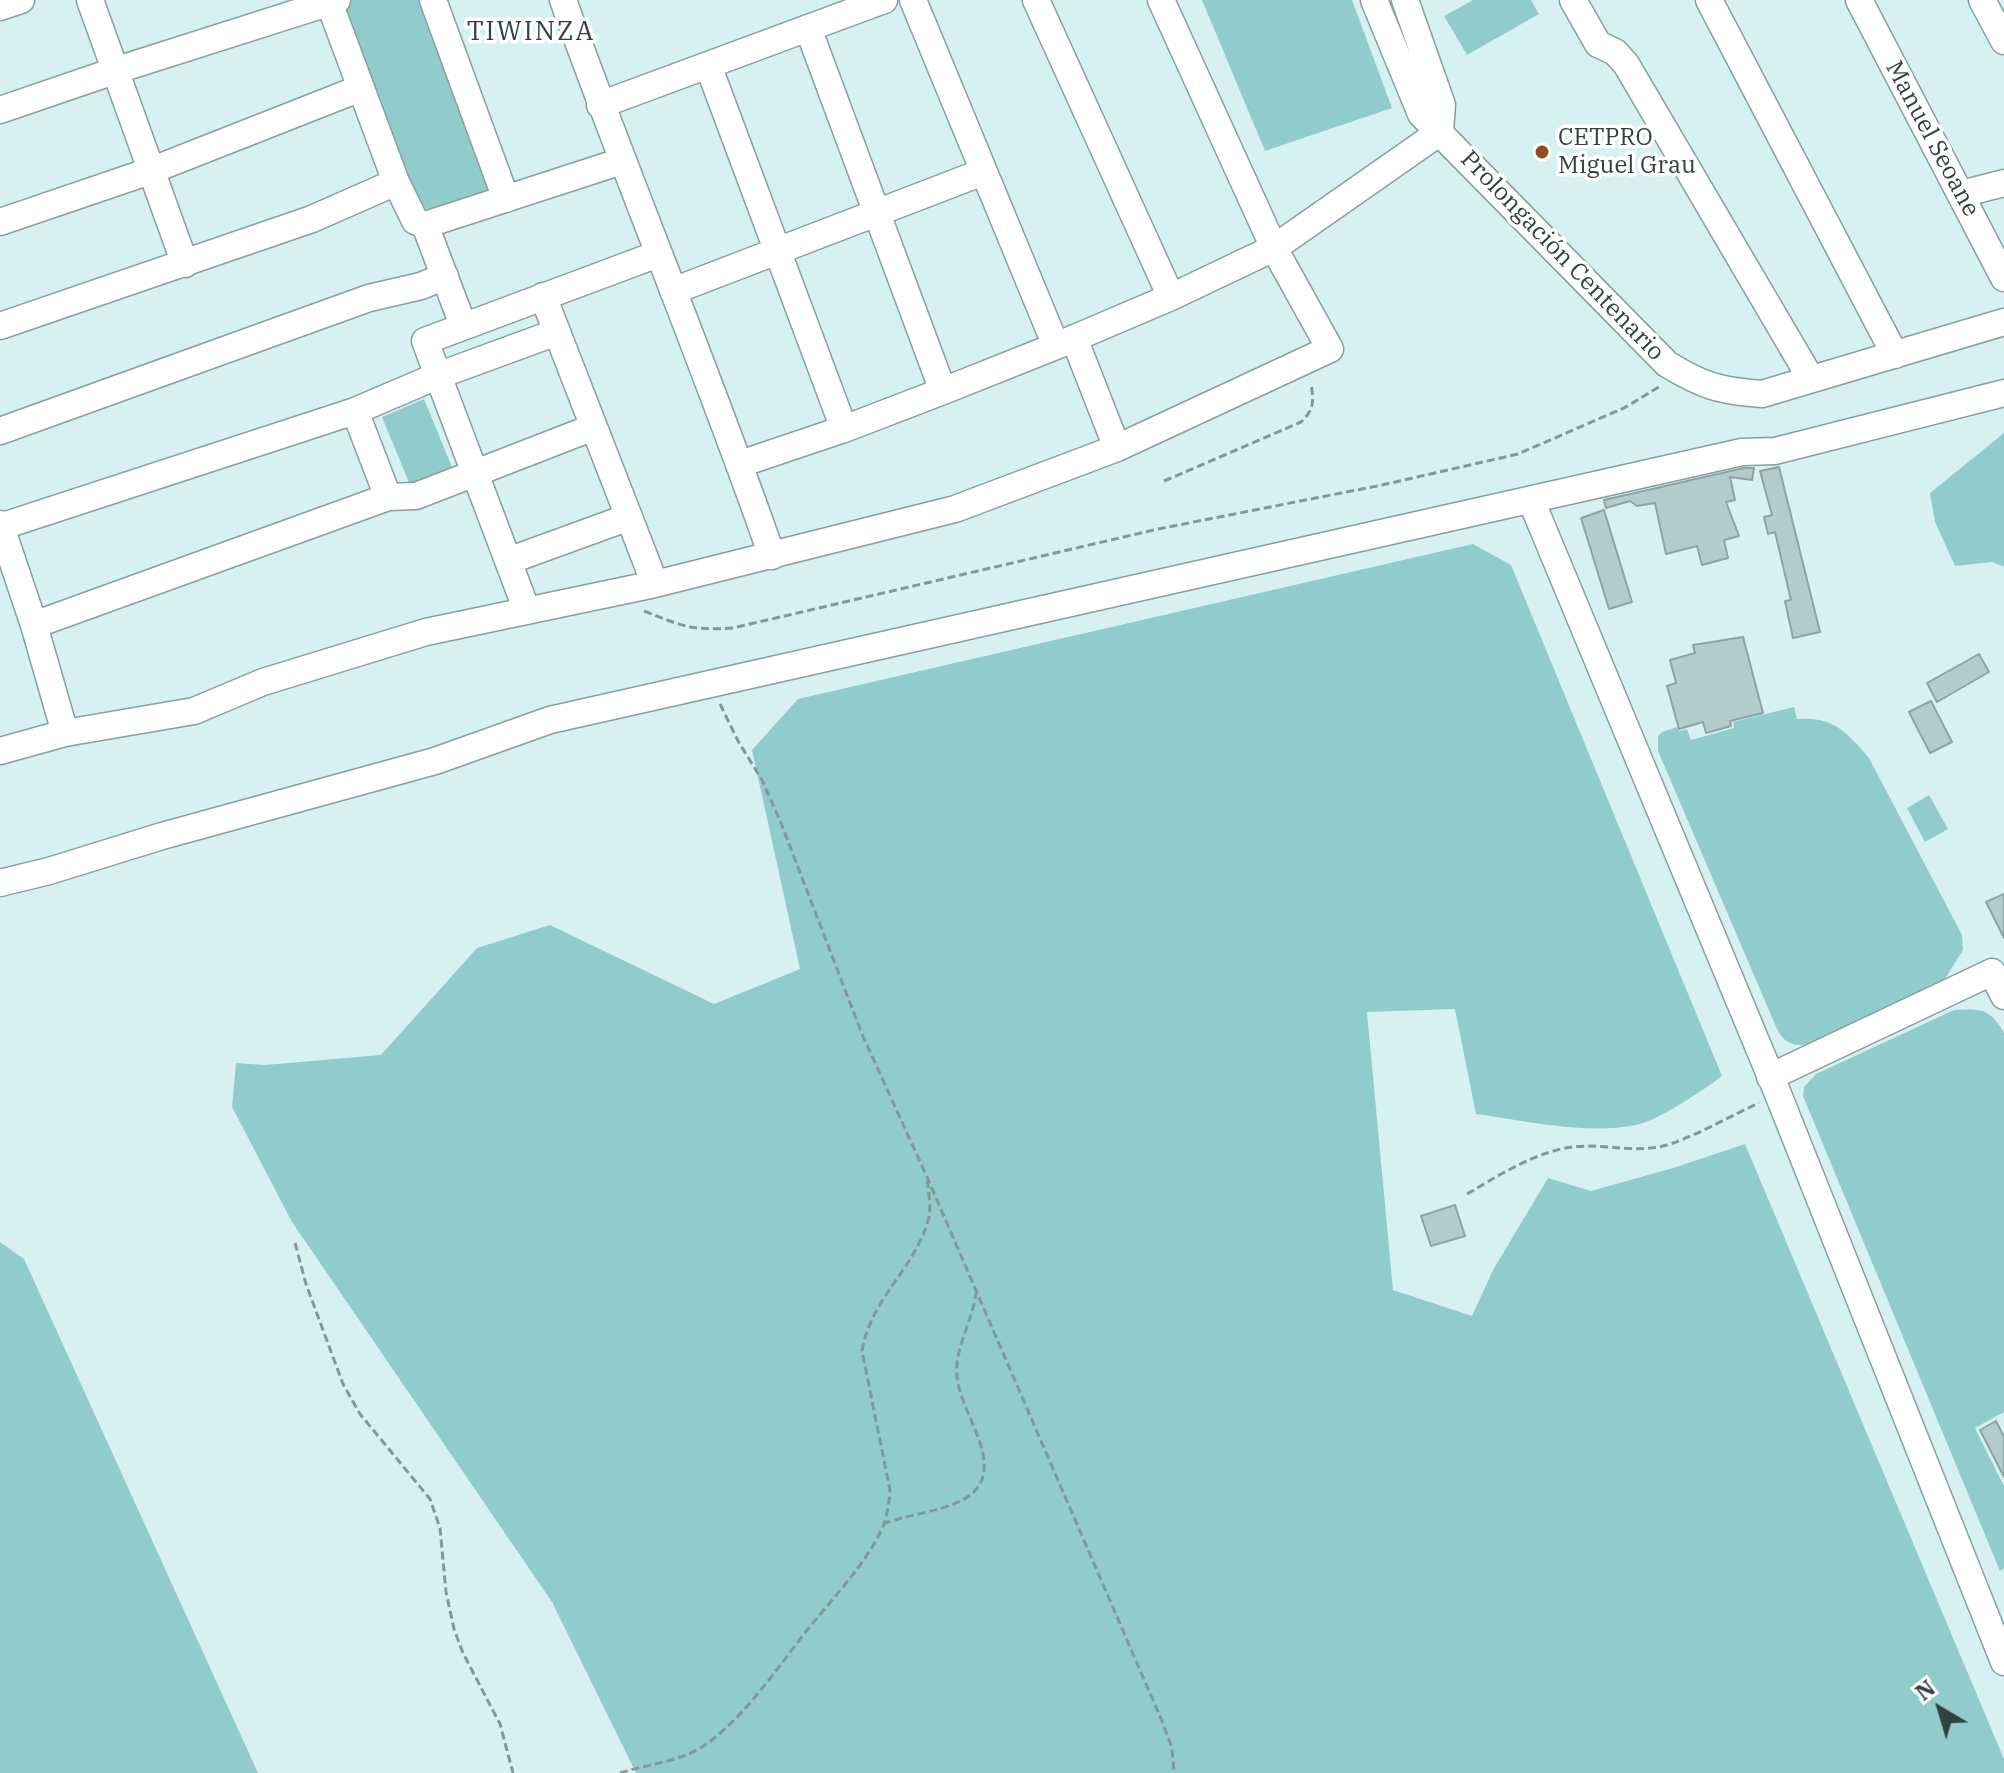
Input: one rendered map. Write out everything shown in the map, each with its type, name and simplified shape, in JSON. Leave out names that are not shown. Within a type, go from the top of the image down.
[{"type":"street","points":[[0,7],[21,0]]},
{"type":"street","points":[[90,0],[185,264]]},
{"type":"street","points":[[433,0],[506,199]]},
{"type":"street","points":[[563,0],[600,105],[740,464],[772,556]]},
{"type":"street","points":[[600,105],[884,0]]},
{"type":"street","points":[[913,0],[983,172],[1117,448]]},
{"type":"street","points":[[1036,0],[1171,297]]},
{"type":"street","points":[[0,751],[65,733],[194,711],[263,682],[426,632],[655,584],[955,509],[1117,448],[1330,349],[1274,248],[1161,0]]},
{"type":"street","points":[[740,464],[943,391],[1171,297],[1274,248],[1440,132],[1421,114],[1374,0]]},
{"type":"street","name":"Prolongación Centenario","points":[[1405,0],[1442,105],[1440,132],[1667,364],[1693,380],[1723,391],[1762,394],[2004,322]]},
{"type":"street","points":[[1573,0],[1598,44],[1615,52],[1626,64],[1811,379]]},
{"type":"street","points":[[1709,0],[1895,355]]},
{"type":"street","name":"Manuel Seoane","points":[[1859,0],[2004,278]]},
{"type":"street","points":[[1982,0],[2004,41]]},
{"type":"street","points":[[0,110],[333,1],[396,182],[415,221],[425,225],[622,161]]},
{"type":"street","points":[[808,28],[943,391]]},
{"type":"street","points":[[708,65],[780,250],[844,429]]},
{"type":"street","points":[[0,222],[150,171],[361,88]]},
{"type":"street","points":[[673,291],[983,172]]},
{"type":"street","points":[[0,326],[312,219],[396,182]]},
{"type":"street","points":[[1961,194],[2004,183]]},
{"type":"street","points":[[425,225],[463,325]]},
{"type":"street","points":[[527,611],[425,341],[658,254]]},
{"type":"street","points":[[0,431],[369,298],[421,286],[445,276]]},
{"type":"street","points":[[543,296],[655,584]]},
{"type":"street","points":[[65,733],[34,625],[0,526],[355,411],[437,376],[557,332]]},
{"type":"street","points":[[0,883],[435,761],[550,720],[1742,452],[1775,451],[2004,393]]},
{"type":"street","points":[[355,411],[388,497]]},
{"type":"street","points":[[34,625],[388,497],[416,496],[594,427]]},
{"type":"street","points":[[1531,500],[1774,1086],[2004,1662]]},
{"type":"street","points":[[508,561],[629,517]]},
{"type":"street","points":[[1774,1086],[1992,972],[2004,996]]},
{"type":"path","points":[[1164,481],[1301,422],[1311,413],[1314,399],[1306,361]]},
{"type":"path","points":[[645,611],[701,630],[733,628],[1158,529],[1458,468],[1518,454],[1563,436],[1626,407],[1681,373]]},
{"type":"path","points":[[717,682],[718,700],[775,809],[862,1034],[1162,1721],[1172,1748],[1176,1773]]},
{"type":"path","points":[[1467,1194],[1516,1166],[1562,1148],[1634,1150],[1669,1145],[1774,1086]]},
{"type":"path","points":[[620,1773],[682,1757],[718,1735],[744,1708],[851,1575],[883,1524],[889,1509],[890,1490],[862,1351],[866,1329],[875,1309],[922,1237],[929,1216],[927,1177]]},
{"type":"path","points":[[295,1243],[306,1284],[343,1384],[360,1414],[430,1499],[440,1528],[446,1592],[454,1629],[500,1724],[513,1773]]},
{"type":"path","points":[[883,1524],[905,1515],[958,1503],[973,1496],[982,1480],[985,1460],[959,1390],[956,1373],[976,1292]]},
{"type":"shaded area","points":[[353,0],[425,0],[496,195],[420,215],[343,3]]},
{"type":"shaded area","points":[[1202,0],[1352,0],[1392,108],[1265,151]]},
{"type":"shaded area","points":[[1473,0],[1531,0],[1539,14],[1467,55],[1444,16]]},
{"type":"shaded area","points":[[424,399],[454,472],[412,490],[382,417]]},
{"type":"shaded area","points":[[2004,433],[2004,567],[1992,562],[1955,566],[1935,522],[1930,493]]},
{"type":"shaded area","points":[[1473,544],[1511,565],[1722,1076],[1668,1111],[1636,1125],[1576,1128],[1476,1114],[1455,1009],[1367,1012],[1393,1290],[1472,1316],[1493,1270],[1548,1178],[1591,1191],[1745,1144],[2004,1759],[2004,1773],[636,1773],[552,1602],[292,1222],[232,1107],[236,1063],[265,1065],[381,1055],[477,948],[550,925],[714,1004],[800,969],[752,750],[798,699]]},
{"type":"shaded area","points":[[1794,707],[1797,719],[1830,723],[1854,741],[1869,758],[1962,935],[1963,950],[1943,982],[1815,1043],[1803,1045],[1788,1042],[1777,1029],[1658,751],[1658,736],[1677,727],[1679,731],[1687,729],[1691,740],[1734,728],[1733,722]]},
{"type":"shaded area","points":[[1929,795],[1948,829],[1925,842],[1907,808]]},
{"type":"shaded area","points":[[1954,1010],[1989,1014],[2004,1033],[2004,1412],[1975,1428],[2004,1486],[2004,1568],[2000,1571],[1803,1096],[1804,1087],[1816,1074]]},
{"type":"shaded area","points":[[0,1242],[24,1259],[258,1773],[0,1773]]},
{"type":"building","points":[[1779,467],[1820,632],[1793,638],[1785,601],[1791,600],[1775,532],[1768,534],[1764,517],[1772,515],[1760,471]]},
{"type":"building","points":[[1754,468],[1752,480],[1730,477],[1735,500],[1726,502],[1739,536],[1724,540],[1728,558],[1702,565],[1697,546],[1666,554],[1655,503],[1637,506],[1630,501],[1606,508],[1604,500]]},
{"type":"building","points":[[1604,510],[1632,602],[1609,609],[1581,518]]},
{"type":"building","points":[[1743,637],[1763,713],[1730,721],[1731,726],[1706,733],[1703,722],[1679,729],[1667,686],[1676,683],[1670,660],[1695,653],[1693,645]]},
{"type":"building","points":[[1979,654],[1989,672],[1937,702],[1927,683]]},
{"type":"building","points":[[1931,701],[1952,742],[1930,753],[1909,712]]},
{"type":"building","points":[[2004,894],[2004,938],[1986,902]]},
{"type":"building","points":[[1455,1205],[1465,1236],[1431,1246],[1421,1216]]},
{"type":"building","points":[[1996,1421],[2004,1437],[2004,1477],[1980,1430]]},
{"type":"place","name":"CETPRO Miguel Grau","points":[[1542,152]]},
{"type":"district","name":"TIWINZA","points":[[531,32]]}]
